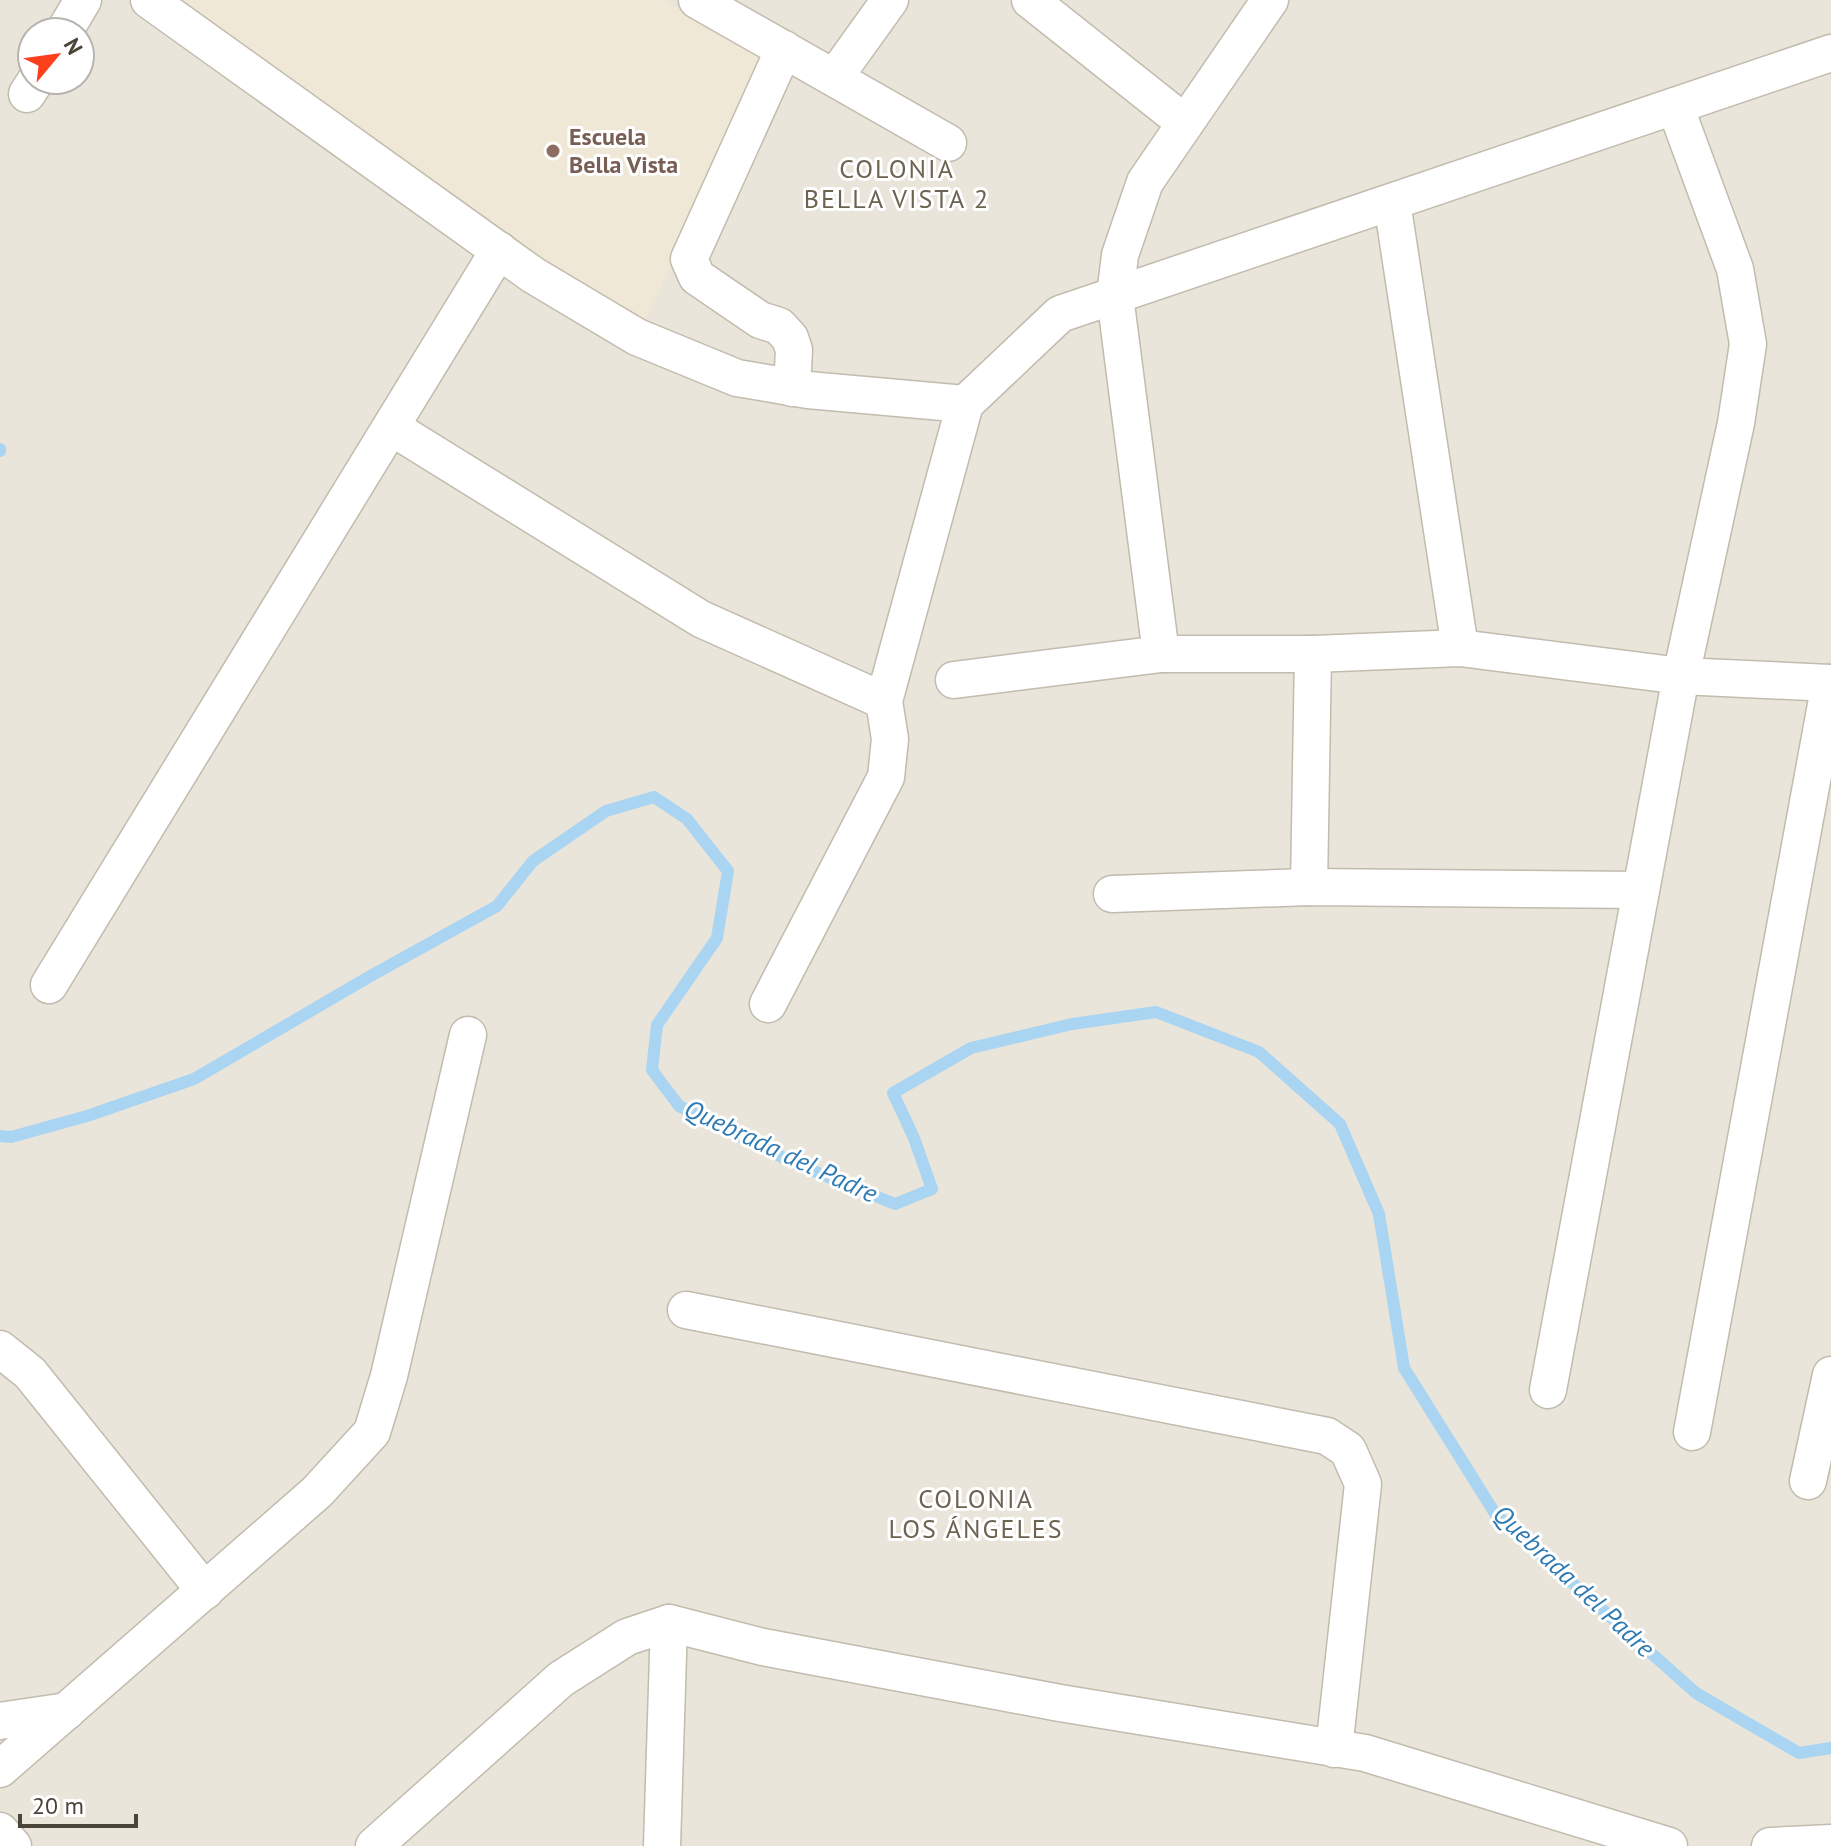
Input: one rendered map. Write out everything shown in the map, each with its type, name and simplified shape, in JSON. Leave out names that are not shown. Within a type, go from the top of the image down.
[{"type":"street","points":[[149,0],[533,275],[637,337],[737,378],[792,388],[965,404]]},
{"type":"street","points":[[697,0],[948,143]]},
{"type":"street","points":[[834,78],[890,0]]},
{"type":"street","points":[[1030,0],[1185,123]]},
{"type":"street","points":[[1161,654],[1115,296],[1120,255],[1145,182],[1270,0]]},
{"type":"street","points":[[784,49],[689,259],[697,277],[760,320],[779,326],[790,338],[794,350],[792,388]]},
{"type":"street","points":[[768,1004],[886,777],[890,739],[884,701],[965,404],[1060,314],[1831,53]]},
{"type":"street","points":[[1548,1390],[1681,676],[1736,423],[1748,344],[1735,269],[1675,106]]},
{"type":"street","points":[[1392,202],[1460,648]]},
{"type":"street","points":[[49,985],[499,250]]},
{"type":"street","points":[[391,427],[701,619],[884,701]]},
{"type":"street","points":[[954,680],[1161,654],[1313,654],[1460,648],[1681,676],[1830,683],[1692,1432]]},
{"type":"street","points":[[1309,887],[1313,654]]},
{"type":"street","points":[[1112,894],[1309,887],[1641,890]]},
{"type":"street","points":[[0,1769],[317,1492],[372,1432],[389,1376],[468,1035]]},
{"type":"street","points":[[686,1310],[1311,1432],[1338,1443],[1348,1450],[1363,1484],[1334,1749]]},
{"type":"street","points":[[0,1349],[30,1373],[205,1591]]},
{"type":"street","points":[[1808,1481],[1831,1375]]},
{"type":"street","points":[[662,1846],[669,1623]]},
{"type":"street","points":[[374,1846],[561,1679],[627,1637],[669,1623],[763,1647],[1060,1703],[1365,1753],[1669,1846]]},
{"type":"street","points":[[0,1721],[67,1711]]},
{"type":"street","points":[[0,1831],[13,1846]]},
{"type":"street","points":[[1770,1846],[1831,1843]]},
{"type":"shaded area","points":[[0,0],[1831,0],[1831,1846],[0,1846]]},
{"type":"shaded area","name":"Escuela Bella Vista","points":[[181,0],[664,0],[767,59],[644,323],[506,242]]},
{"type":"waterway","name":"Quebrada del Padre","points":[[0,1136],[11,1137],[87,1116],[194,1079],[497,906],[533,861],[606,811],[654,797],[687,819],[728,871],[717,938],[657,1025],[652,1070],[679,1106],[796,1164],[895,1204],[932,1189],[914,1138],[893,1093],[971,1048],[1072,1024],[1156,1012],[1259,1052],[1340,1124],[1379,1214],[1404,1368],[1496,1515],[1696,1693],[1799,1753],[1831,1748]]},
{"type":"place","name":"Escuela Bella Vista","points":[[553,151]]},
{"type":"district","name":"COLONIA BELLA VISTA 2","points":[[897,184]]},
{"type":"district","name":"COLONIA LOS ÁNGELES","points":[[976,1514]]}]
